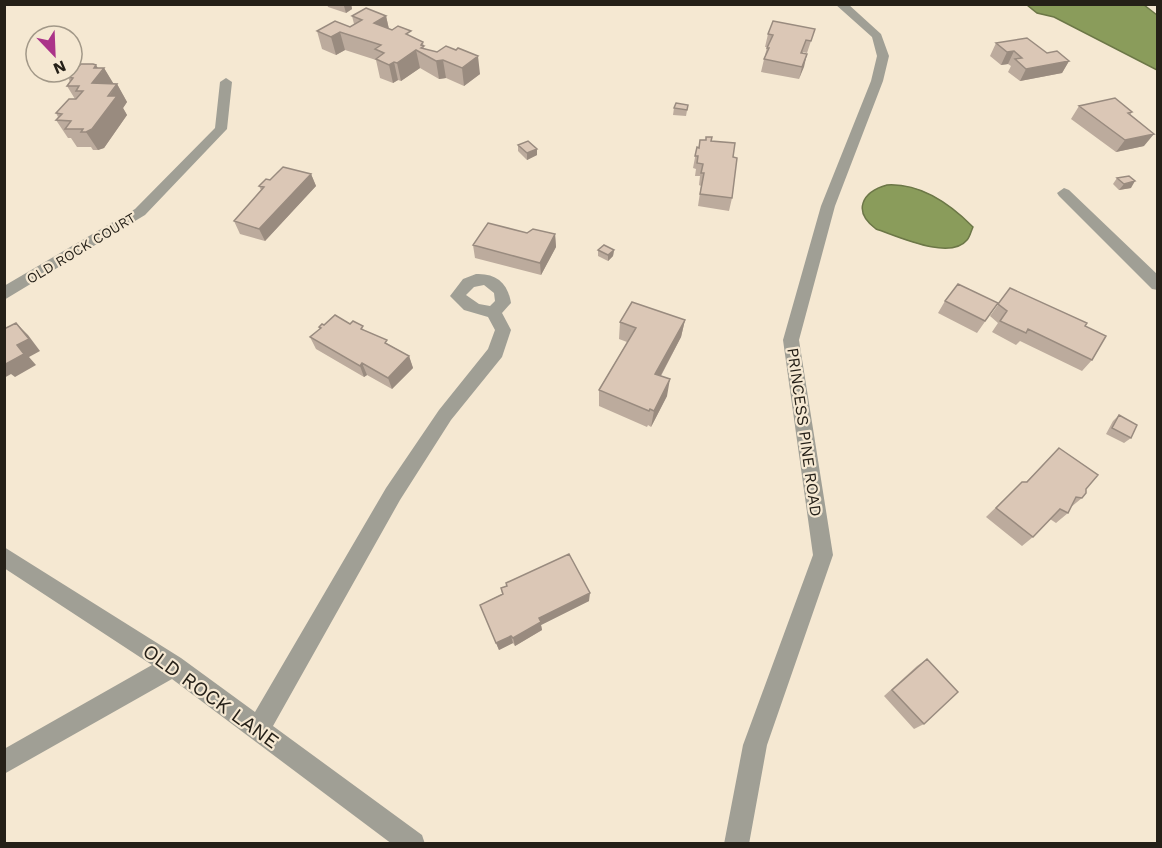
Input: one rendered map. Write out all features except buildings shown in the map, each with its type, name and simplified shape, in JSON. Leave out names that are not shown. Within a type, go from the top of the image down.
[{"type":"street","name":"PRINCESS PINE ROAD","points":[[736,843],[755,746],[823,555],[791,340],[828,206],[877,81],[883,56],[877,36],[840,4]]},
{"type":"street","name":"OLD ROCK COURT","points":[[4,294],[140,212],[221,129],[226,82]]},
{"type":"street","points":[[1064,193],[1158,285]]},
{"type":"street","points":[[258,729],[393,494],[445,415],[496,352],[503,330],[493,312]]},
{"type":"street","name":"OLD ROCK LANE","points":[[4,556],[173,666],[413,843]]},
{"type":"street","points":[[4,762],[173,666]]},
{"type":"shaded area","points":[[1027,5],[1144,5],[1157,15],[1157,70],[1054,17],[1037,13]]},
{"type":"shaded area","points":[[887,185],[912,187],[945,203],[973,227],[968,239],[959,246],[936,248],[876,229],[864,216],[863,203],[871,192]]}]
